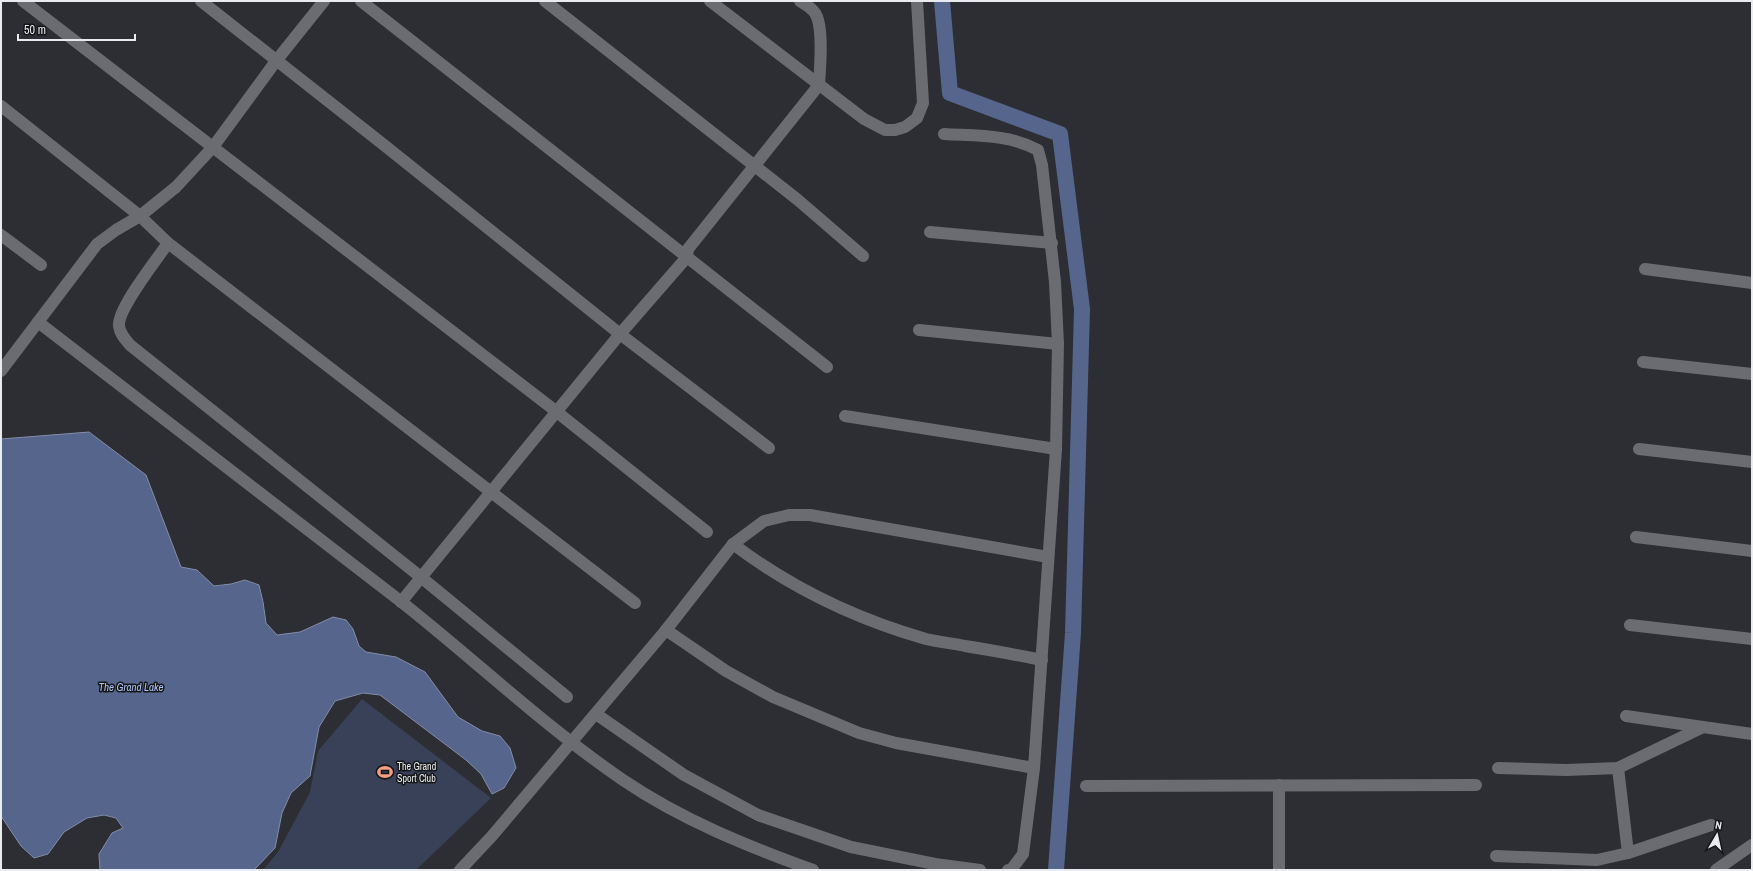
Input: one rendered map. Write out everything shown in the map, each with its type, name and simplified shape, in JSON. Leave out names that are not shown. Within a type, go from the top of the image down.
[{"type":"street","points":[[23,1],[557,412],[707,532]]},
{"type":"street","points":[[201,1],[620,334],[769,448]]},
{"type":"street","points":[[1,371],[97,244],[116,230],[140,216],[176,187],[213,148],[276,61],[324,1]]},
{"type":"street","points":[[361,1],[827,367]]},
{"type":"street","points":[[545,1],[798,200],[863,256]]},
{"type":"street","points":[[710,1],[864,119],[885,130],[895,130],[905,127],[917,118],[923,103],[917,1]]},
{"type":"street","points":[[401,602],[620,334],[687,258],[688,249],[819,85],[821,50],[819,26],[815,13],[800,1]]},
{"type":"street","points":[[1,106],[140,216],[168,243],[492,491],[635,603]]},
{"type":"street","points":[[944,134],[1002,138],[1023,142],[1038,150],[1042,165],[1052,243],[1058,344],[1056,449],[1042,660],[1034,768],[1023,854],[1011,870],[1008,870]]},
{"type":"street","points":[[930,232],[1052,243]]},
{"type":"street","points":[[1,235],[41,266]]},
{"type":"street","points":[[168,243],[128,300],[119,325],[122,335],[130,345],[422,578],[567,697]]},
{"type":"street","points":[[1645,269],[1752,283]]},
{"type":"street","points":[[38,322],[401,602],[571,741],[625,781],[665,805],[726,837],[814,870]]},
{"type":"street","points":[[919,330],[1058,344]]},
{"type":"street","points":[[1643,362],[1752,374]]},
{"type":"street","points":[[845,416],[1056,449]]},
{"type":"street","points":[[1639,449],[1752,462]]},
{"type":"street","points":[[460,870],[474,856],[571,741],[596,714],[666,630],[733,544],[764,521],[788,515],[810,515],[1048,557]]},
{"type":"street","points":[[1636,537],[1752,551]]},
{"type":"street","points":[[733,544],[761,565],[803,590],[849,612],[927,639],[1042,660]]},
{"type":"street","points":[[1630,625],[1752,639]]},
{"type":"street","points":[[666,630],[726,671],[773,698],[811,714],[859,732],[896,743],[1034,768]]},
{"type":"street","points":[[596,714],[684,775],[758,815],[851,847],[935,864],[980,870]]},
{"type":"street","points":[[1626,716],[1752,734]]},
{"type":"street","points":[[1498,768],[1566,770],[1618,768],[1703,727]]},
{"type":"street","points":[[1618,768],[1628,853]]},
{"type":"street","points":[[1086,786],[1476,785]]},
{"type":"street","points":[[1279,786],[1279,870]]},
{"type":"street","points":[[1496,856],[1597,860],[1628,853],[1711,824]]},
{"type":"street","points":[[1716,870],[1752,845]]},
{"type":"shaded area","name":"The Grand Sport Club","points":[[362,699],[491,798],[416,870],[263,870],[278,852],[310,792],[318,751]]},
{"type":"water","name":"The Grand Lake","points":[[89,432],[146,475],[181,567],[197,570],[214,586],[231,584],[245,580],[259,585],[266,623],[277,635],[300,632],[333,617],[346,620],[353,629],[359,646],[366,652],[396,657],[425,672],[458,717],[482,731],[500,736],[510,748],[516,768],[504,788],[492,794],[481,774],[466,760],[380,695],[363,693],[335,701],[319,727],[310,776],[291,793],[282,813],[275,848],[254,870],[100,870],[99,854],[112,833],[123,828],[116,818],[104,815],[87,818],[64,832],[48,854],[34,858],[21,846],[1,816],[1,439]]},
{"type":"waterway","points":[[942,1],[950,93],[1060,134],[1082,309],[1073,633],[1056,870]]},
{"type":"place","name":"The Grand Sport Club","points":[[385,772]]}]
